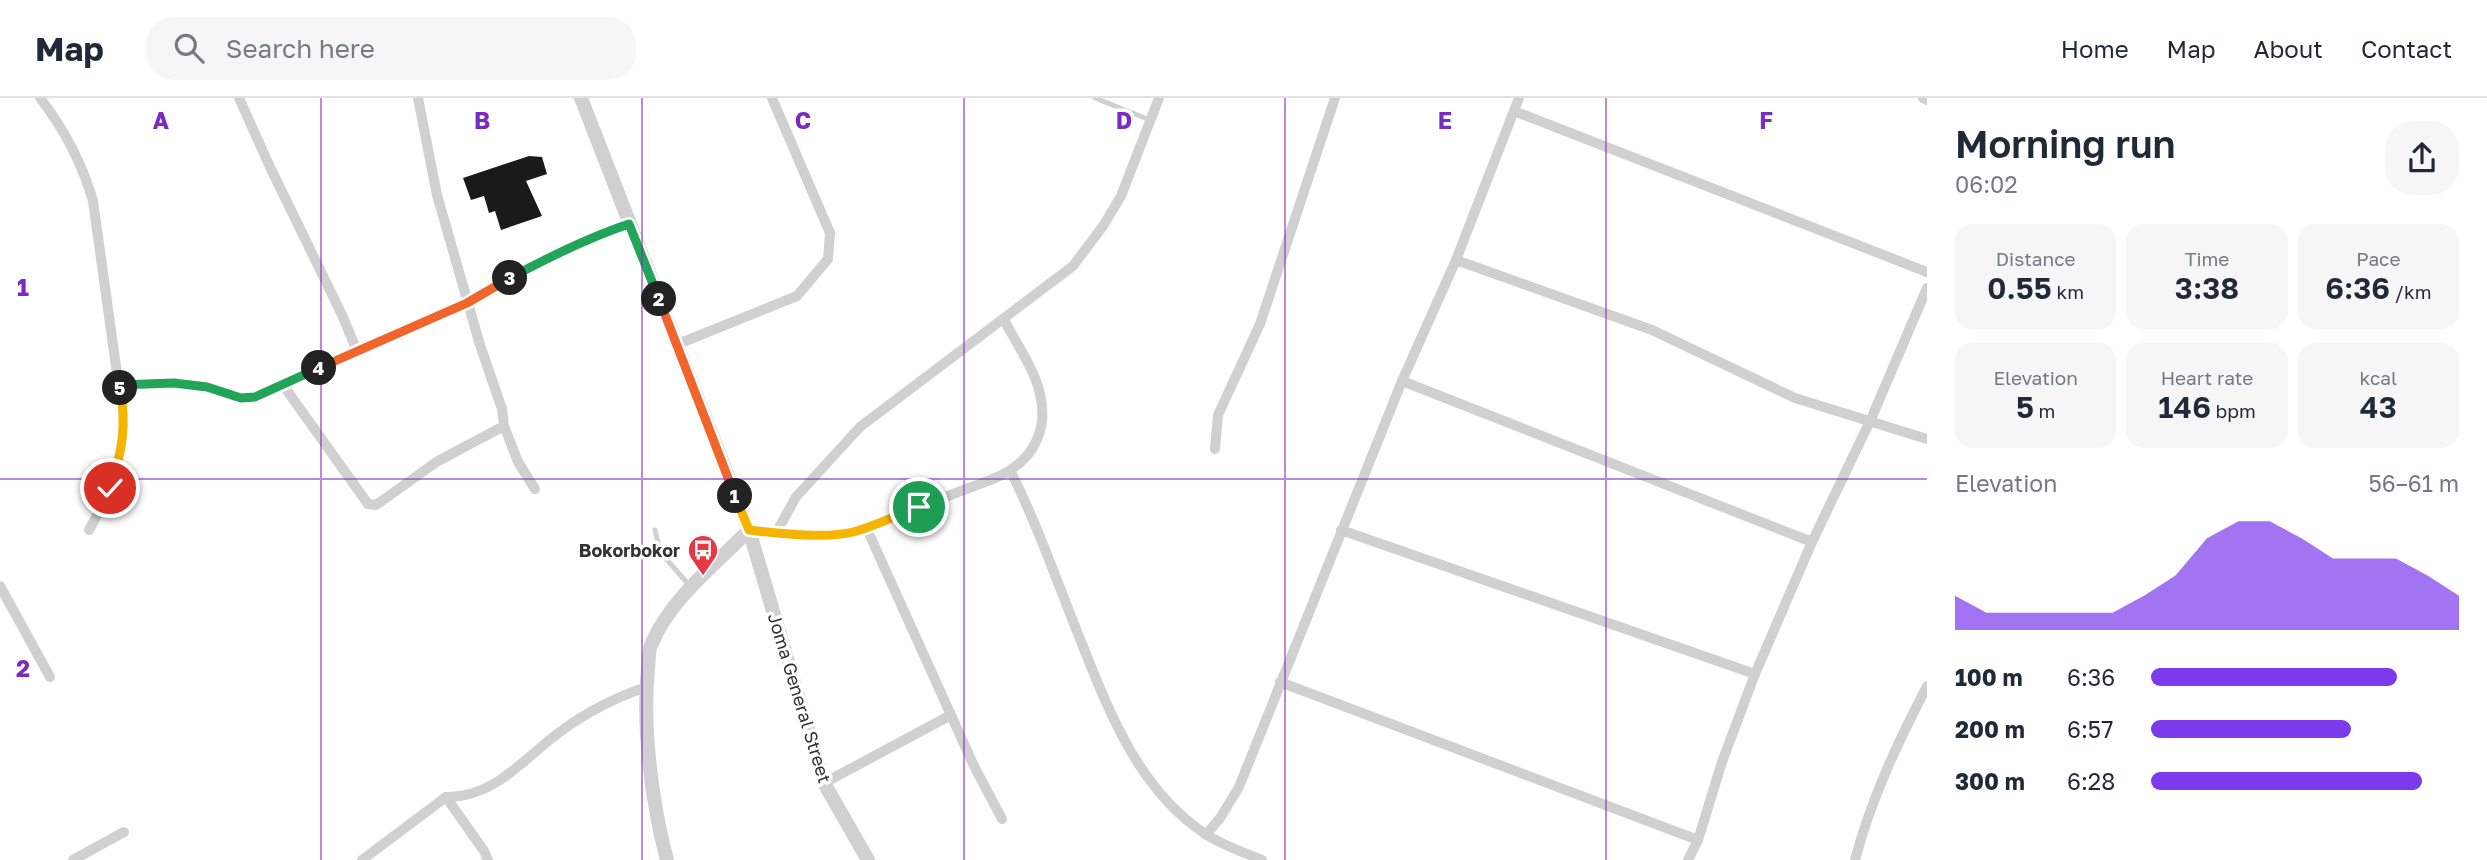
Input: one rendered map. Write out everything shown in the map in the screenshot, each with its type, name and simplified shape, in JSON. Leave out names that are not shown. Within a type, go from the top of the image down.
[{"type":"street","points":[[40,98],[65,133],[86,177],[93,201],[124,424],[122,452],[107,496],[89,530]]},
{"type":"street","points":[[239,98],[357,351]]},
{"type":"street","points":[[418,98],[437,195],[467,303],[502,409],[504,426],[518,463],[535,489]]},
{"type":"street","name":"Joma General Street","points":[[581,98],[749,530],[824,783],[868,860]]},
{"type":"street","points":[[678,344],[797,296],[828,259],[830,233],[772,98]]},
{"type":"street","points":[[776,533],[796,497],[860,427],[1073,266],[1103,226],[1121,196],[1160,98]]},
{"type":"street","points":[[1215,449],[1218,415],[1261,324],[1335,98]]},
{"type":"street","points":[[1206,835],[1239,787],[1402,381],[1456,260],[1518,98]]},
{"type":"street","points":[[1514,111],[1927,272]]},
{"type":"street","points":[[119,385],[174,383],[207,387],[241,398],[255,397],[467,303],[556,253],[593,236],[629,224]]},
{"type":"street","points":[[1456,260],[1652,330],[1795,398],[1871,419],[1927,439]]},
{"type":"street","points":[[1688,860],[1698,840],[1755,674],[1812,542],[1871,419],[1927,288]]},
{"type":"street","points":[[667,860],[658,825],[651,777],[646,687],[650,645],[663,622],[749,530],[842,534],[1011,472],[1024,461],[1034,447],[1041,429],[1043,406],[1035,378],[1004,320]]},
{"type":"street","points":[[1402,381],[1812,542]]},
{"type":"street","points":[[283,385],[368,504],[376,505],[455,450],[504,426]]},
{"type":"street","points":[[1011,472],[1109,711],[1131,752],[1156,788],[1188,821],[1206,835],[1262,860]]},
{"type":"street","points":[[866,527],[974,766],[1002,819]]},
{"type":"street","points":[[1341,530],[1755,674]]},
{"type":"street","points":[[0,586],[50,677]]},
{"type":"street","points":[[1280,682],[1698,840]]},
{"type":"street","points":[[1855,860],[1866,821],[1903,732],[1927,686]]},
{"type":"street","points":[[362,860],[446,797],[463,797],[495,782],[521,766],[548,741],[597,709],[646,687]]},
{"type":"street","points":[[824,783],[951,715]]},
{"type":"street","points":[[446,797],[488,860]]},
{"type":"street","points":[[73,860],[124,832]]},
{"type":"lane","points":[[1095,98],[1150,120]]},
{"type":"lane","points":[[655,530],[660,552],[692,588]]},
{"type":"building","points":[[529,156],[542,157],[547,174],[526,181],[542,216],[501,230],[495,211],[489,213],[484,196],[471,200],[463,178]]},
{"type":"place","name":"Bokorbokor","points":[[703,577]]},
{"type":"route","points":[[110,488],[122,452],[124,424],[119,385],[174,383],[207,387],[241,398],[255,397],[467,303],[556,253],[593,236],[629,224],[749,530],[842,534],[919,507]]}]
